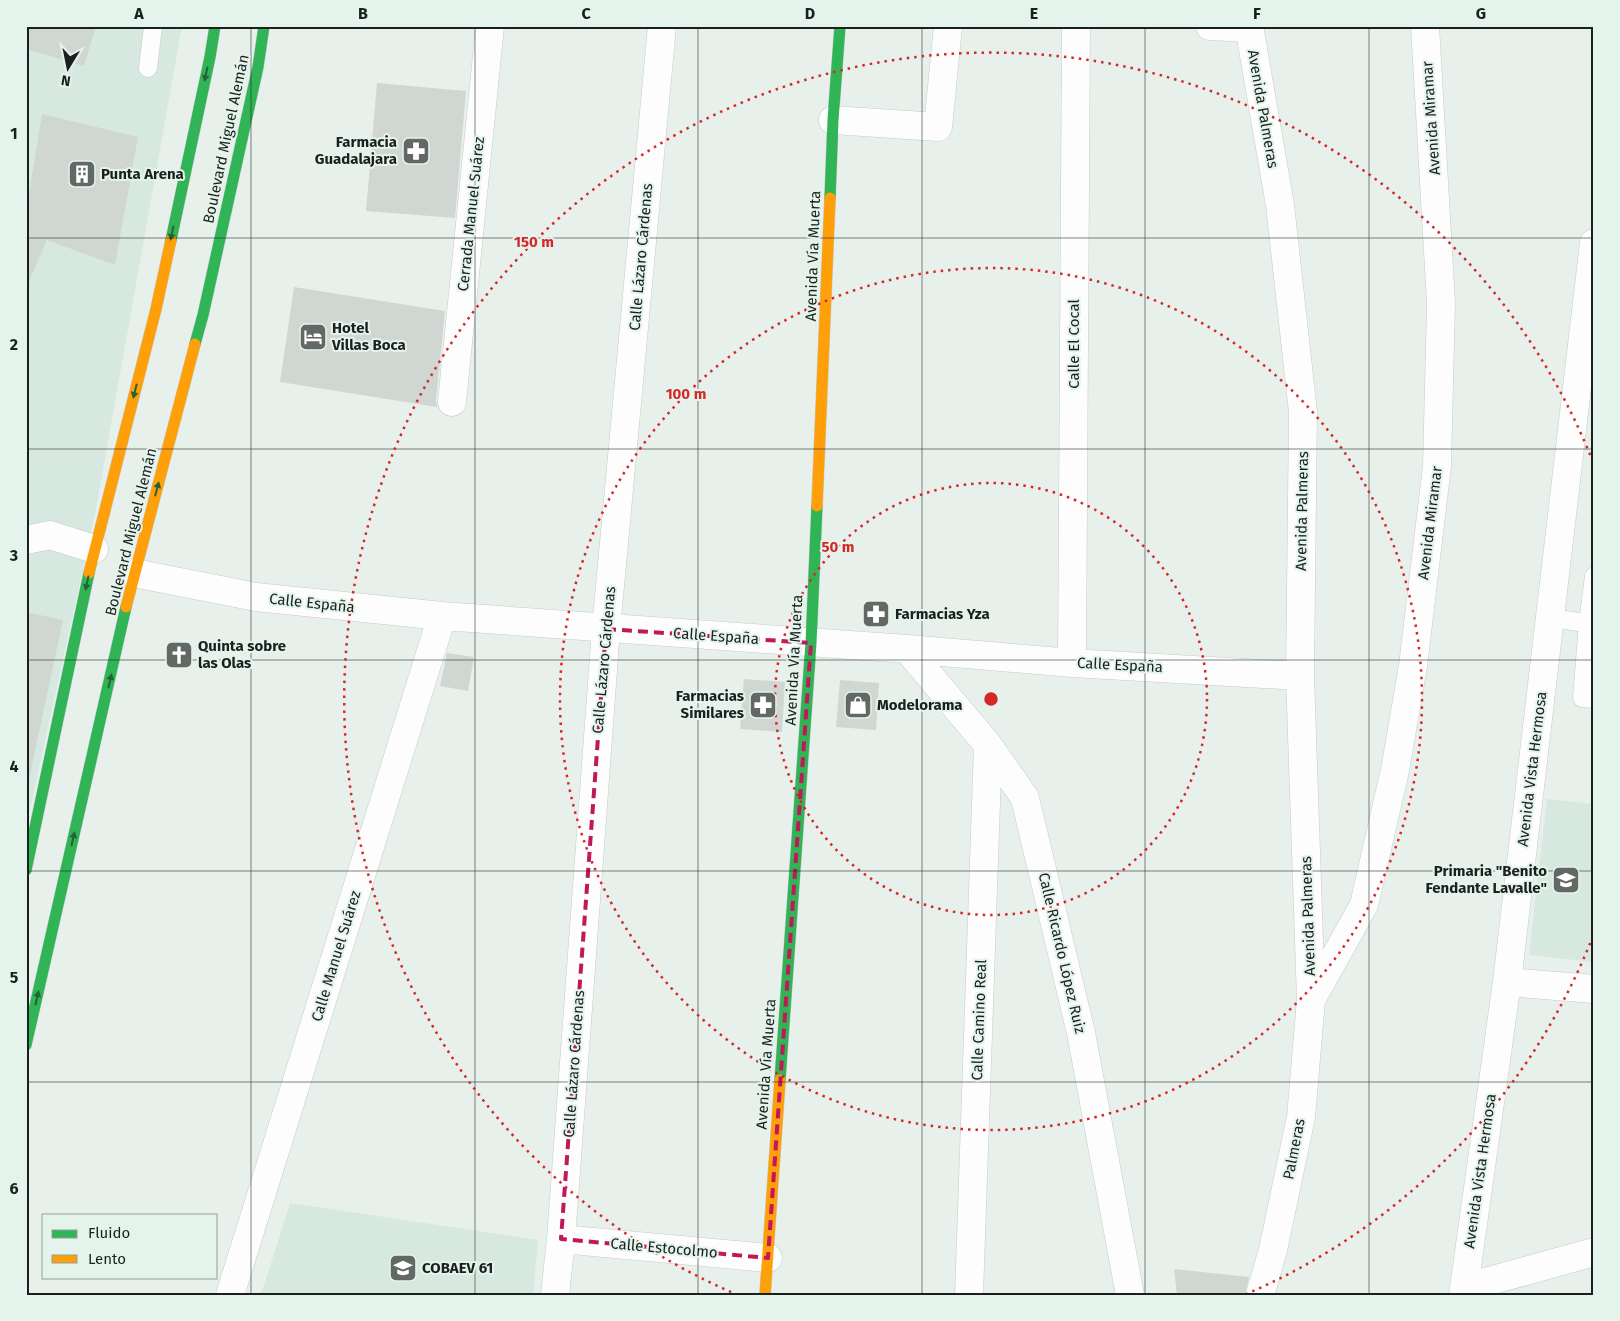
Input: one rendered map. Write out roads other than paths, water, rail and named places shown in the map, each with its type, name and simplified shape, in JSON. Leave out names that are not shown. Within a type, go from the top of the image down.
[{"type":"main road","name":"Boulevard Miguel Alemán","points":[[26,870],[94,549],[156,310],[215,26]]},
{"type":"main road","name":"Boulevard Miguel Alemán","points":[[26,1045],[134,573],[203,315],[256,76],[264,26]]},
{"type":"main road","name":"Avenida Vía Muerta","points":[[765,1295],[811,643],[833,120],[840,26]]},
{"type":"street","name":"Cerrada Manuel Suárez","points":[[452,402],[490,26]]},
{"type":"street","name":"Calle Lázaro Cárdenas","points":[[555,1295],[561,1239],[606,629],[662,26]]},
{"type":"street","points":[[833,120],[938,127],[948,26]]},
{"type":"street","name":"Calle El Cocal","points":[[1072,663],[1076,26]]},
{"type":"street","points":[[1210,26],[1250,27]]},
{"type":"street","name":"Avenida Miramar","points":[[1310,1000],[1364,905],[1395,770],[1413,666],[1438,466],[1441,303],[1425,26]]},
{"type":"street","name":"Avenida Palmeras","points":[[1250,27],[1280,205],[1303,412],[1300,676],[1310,1000]]},
{"type":"street","name":"Avenida Vista Hermosa","points":[[1464,1291],[1507,982],[1594,243]]},
{"type":"street","points":[[26,540],[50,535],[94,549]]},
{"type":"street","name":"Calle España","points":[[134,573],[256,597],[442,616],[907,649],[1072,663],[1300,676]]},
{"type":"street","name":"Calle Manuel Suárez","points":[[230,1295],[442,616]]},
{"type":"street","name":"Calle Ricardo López Ruiz","points":[[907,649],[988,745],[1025,798],[1081,1033],[1130,1295]]},
{"type":"street","name":"Calle Camino Real","points":[[969,1295],[988,745]]},
{"type":"street","points":[[1507,982],[1594,989]]},
{"type":"street","name":"Palmeras","points":[[1260,1295],[1273,1250],[1301,1117],[1310,1000]]},
{"type":"street","name":"Calle Estocolmo","points":[[561,1239],[768,1258]]},
{"type":"street","points":[[1464,1291],[1594,1252]]},
{"type":"lane","points":[[148,68],[152,26]]},
{"type":"lane","points":[[1594,576],[1591,624],[1582,698],[1594,699]]},
{"type":"lane","points":[[1550,618],[1591,624]]},
{"type":"place","name":"Farmacia Guadalajara","points":[[416,151]]},
{"type":"place","name":"Punta Arena","points":[[82,174]]},
{"type":"place","name":"Hotel Villas Boca","points":[[313,337]]},
{"type":"place","name":"Farmacias Yza","points":[[876,614]]},
{"type":"place","name":"Quinta sobre las Olas","points":[[179,655]]},
{"type":"place","name":"Farmacias Similares","points":[[763,705]]},
{"type":"place","name":"Modelorama","points":[[858,705]]},
{"type":"place","name":"Primaria \"Benito Fendante Lavalle\"","points":[[1566,880]]},
{"type":"place","name":"COBAEV 61","points":[[403,1268]]}]
